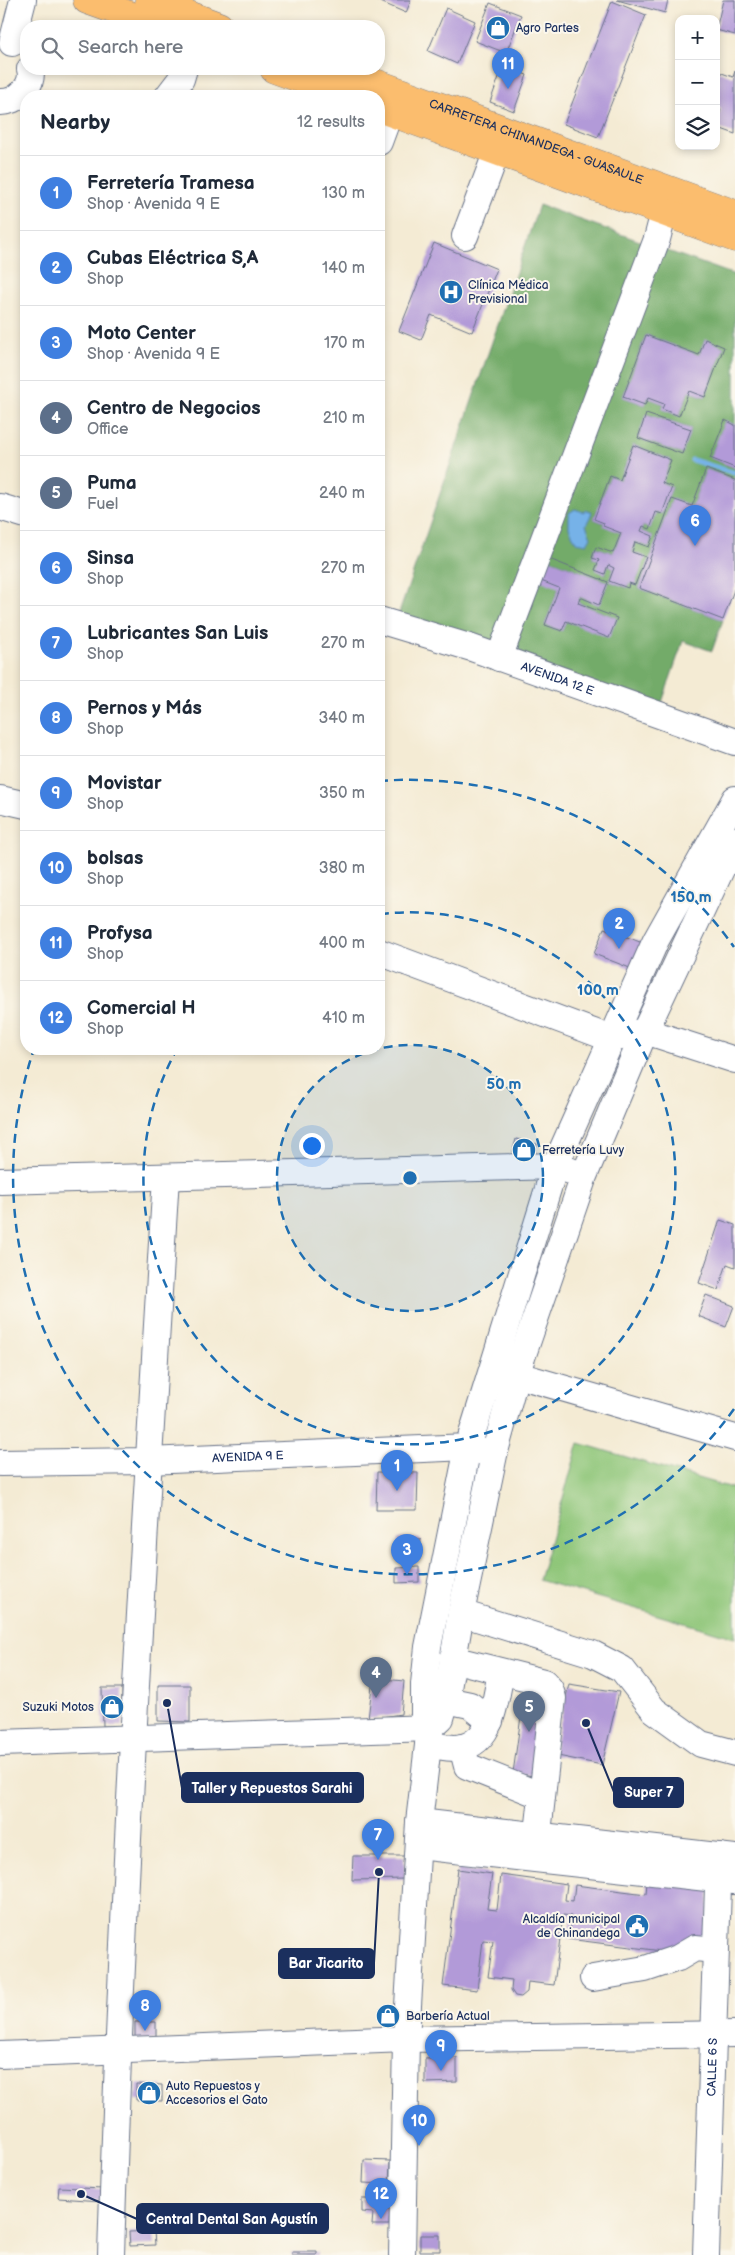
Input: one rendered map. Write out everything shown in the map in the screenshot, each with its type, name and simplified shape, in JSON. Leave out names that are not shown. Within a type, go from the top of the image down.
[{"type":"highway","points":[[87,0],[170,12],[198,20]]},
{"type":"highway","points":[[149,0],[170,12]]},
{"type":"highway","points":[[290,75],[332,90]]},
{"type":"highway","name":"CARRETERA CHINANDEGA - GUASAULE","points":[[353,75],[735,214]]},
{"type":"highway","name":"CARRETERA CHINANDEGA - GUASAULE","points":[[385,110],[735,238]]},
{"type":"street","points":[[13,47],[23,0]]},
{"type":"street","points":[[26,90],[32,75]]},
{"type":"street","points":[[0,102],[8,103],[20,95]]},
{"type":"street","points":[[465,236],[497,151]]},
{"type":"street","points":[[500,658],[657,239],[664,212]]},
{"type":"street","points":[[0,507],[20,513]]},
{"type":"street","name":"AVENIDA 12 E","points":[[385,622],[500,658],[735,742]]},
{"type":"street","points":[[0,799],[20,804]]},
{"type":"street","points":[[429,1737],[441,1718],[446,1700],[461,1613],[494,1455],[504,1372],[554,1166],[656,940],[735,799]]},
{"type":"street","points":[[402,2255],[406,2039],[418,1834],[429,1737],[424,1716],[424,1684],[428,1647],[468,1447],[504,1372],[645,1031],[735,840]]},
{"type":"street","points":[[385,954],[612,1039],[645,1031],[735,1060]]},
{"type":"street","points":[[0,1180],[554,1166],[584,1176]]},
{"type":"street","points":[[111,2255],[117,2051],[132,1737],[166,1177]]},
{"type":"street","points":[[504,1372],[735,1438]]},
{"type":"street","name":"AVENIDA 9 E","points":[[0,1463],[148,1461],[468,1447],[494,1455]]},
{"type":"street","points":[[461,1613],[593,1654],[622,1670],[654,1710],[700,1744],[735,1753]]},
{"type":"street","points":[[452,1659],[544,1682],[550,1689],[553,1698],[537,1847]]},
{"type":"street","points":[[0,1743],[132,1737],[429,1737],[456,1748],[468,1745],[481,1737],[490,1721],[501,1672]]},
{"type":"street","points":[[446,1700],[470,1705],[490,1721]]},
{"type":"street","points":[[462,1747],[467,1766],[542,1796]]},
{"type":"street","points":[[418,1834],[727,1868]]},
{"type":"street","name":"CALLE 6 S","points":[[706,2255],[724,2034],[722,1958],[727,1868]]},
{"type":"street","points":[[594,1978],[645,1969],[686,1955],[695,1948],[722,1958]]},
{"type":"street","points":[[0,2055],[406,2039],[724,2034]]},
{"type":"green space","points":[[539,205],[735,275],[735,425],[725,421],[710,458],[735,468],[735,480],[706,469],[692,506],[672,499],[639,588],[723,620],[712,651],[683,641],[657,717],[395,625]],"holes":[[[646,335],[699,355],[705,340],[724,347],[705,397],[689,391],[679,416],[662,409],[664,404],[648,398],[645,405],[623,397]],[[647,414],[691,429],[682,454],[638,438]],[[633,445],[671,460],[662,483],[672,487],[662,514],[656,512],[650,529],[643,526],[641,531],[653,536],[649,547],[635,542],[632,552],[645,557],[635,585],[629,583],[627,588],[609,581],[614,568],[608,565],[605,574],[599,560],[592,558],[596,547],[613,553],[621,533],[604,526],[604,523],[594,519],[610,476],[620,480]],[[544,557],[608,582],[599,605],[580,597],[578,603],[617,618],[609,637],[566,621],[562,631],[545,625],[559,588]]]},
{"type":"green space","points":[[579,1443],[735,1489],[735,1638],[539,1580]]},
{"type":"water","points":[[575,509],[583,512],[586,510],[591,511],[592,513],[586,525],[591,537],[587,544],[576,542],[569,528],[569,513]]},
{"type":"building","points":[[376,0],[411,0],[406,13]]},
{"type":"building","points":[[617,0],[668,0],[665,13]]},
{"type":"building","points":[[723,0],[735,0],[735,35],[720,31],[720,15]]},
{"type":"building","points":[[612,1],[646,15],[598,137],[564,124]]},
{"type":"building","name":"Agro Partes","points":[[490,3],[521,15],[506,53],[475,41]]},
{"type":"building","points":[[446,8],[475,21],[457,64],[428,51]]},
{"type":"building","points":[[503,66],[527,75],[514,111],[490,102]]},
{"type":"building","points":[[735,71],[735,134],[720,128],[720,72],[733,77]]},
{"type":"building","name":"Clínica Médica Previsional","points":[[434,243],[497,269],[472,332],[431,315],[421,340],[399,331]]},
{"type":"building","points":[[646,335],[699,355],[705,339],[724,347],[705,397],[689,391],[679,416],[662,409],[664,404],[648,398],[645,405],[623,397]]},
{"type":"building","points":[[646,414],[691,429],[682,454],[638,438]]},
{"type":"building","points":[[725,420],[735,425],[735,468],[710,458]]},
{"type":"building","points":[[633,445],[671,460],[662,483],[672,487],[662,514],[656,512],[650,529],[643,526],[641,531],[653,536],[649,547],[635,542],[632,552],[646,557],[635,585],[629,583],[628,588],[609,581],[614,568],[608,565],[605,574],[595,570],[599,560],[592,558],[596,547],[613,553],[621,533],[603,526],[604,523],[594,519],[610,476],[620,480]]},
{"type":"building","points":[[706,469],[735,480],[735,587],[723,620],[639,588],[672,499],[692,506]]},
{"type":"building","points":[[544,557],[608,582],[599,605],[580,597],[578,603],[617,618],[609,638],[566,621],[562,631],[545,625],[559,588],[536,579]]},
{"type":"building","points":[[604,928],[645,944],[635,970],[594,954]]},
{"type":"building","name":"Ferretería Luvy","points":[[516,1139],[537,1144],[533,1160],[512,1155]]},
{"type":"building","points":[[720,1220],[735,1225],[735,1267],[727,1264],[718,1290],[699,1283]]},
{"type":"building","points":[[706,1295],[734,1306],[726,1327],[698,1316]]},
{"type":"building","points":[[377,1472],[418,1473],[417,1510],[376,1510]]},
{"type":"building","points":[[398,1538],[421,1539],[420,1552],[397,1551]]},
{"type":"building","points":[[419,1567],[419,1582],[396,1583],[396,1568]]},
{"type":"building","points":[[373,1678],[404,1681],[401,1714],[368,1719]]},
{"type":"building","points":[[569,1684],[619,1692],[602,1765],[553,1755]]},
{"type":"building","points":[[158,1685],[190,1685],[190,1722],[158,1721]]},
{"type":"building","name":"Suzuki Motos","points":[[102,1688],[122,1688],[122,1726],[103,1726]]},
{"type":"building","points":[[525,1688],[546,1691],[534,1776],[513,1773]]},
{"type":"building","points":[[353,1856],[404,1856],[405,1879],[352,1880]]},
{"type":"building","name":"Alcaldía municipal de Chinandega","points":[[458,1869],[492,1874],[487,1909],[497,1910],[501,1875],[567,1884],[565,1900],[573,1901],[575,1885],[646,1894],[647,1882],[710,1890],[704,1939],[687,1937],[685,1954],[568,1939],[571,1916],[563,1915],[554,1985],[528,1982],[527,1992],[521,1997],[515,1996],[511,1990],[512,1980],[488,1977],[493,1941],[483,1940],[477,1990],[443,1986]]},
{"type":"building","points":[[135,2022],[156,2022],[156,2040],[135,2040]]},
{"type":"building","points":[[457,2058],[457,2082],[425,2083],[425,2059]]},
{"type":"building","name":"Auto Repuestos y Accesorios el Gato","points":[[136,2084],[162,2085],[162,2101],[136,2100]]},
{"type":"building","points":[[364,2160],[390,2161],[389,2184],[363,2183]]},
{"type":"building","points":[[59,2187],[103,2189],[102,2201],[58,2198]]},
{"type":"building","points":[[362,2199],[390,2199],[389,2225],[372,2225],[373,2213],[362,2212]]},
{"type":"building","points":[[154,2231],[155,2245],[130,2246],[129,2232]]},
{"type":"building","points":[[420,2235],[440,2235],[440,2251],[420,2251]]},
{"type":"building","points":[[292,2252],[317,2252],[317,2255],[292,2255]]},
{"type":"waterway","points":[[692,460],[735,473]]},
{"type":"place","name":"Agro Partes","points":[[498,28]]},
{"type":"place","name":"Profysa","points":[[508,89]]},
{"type":"place","name":"Clínica Médica Previsional","points":[[451,292]]},
{"type":"place","name":"Sinsa","points":[[695,546]]},
{"type":"place","name":"Cubas Eléctrica S,A","points":[[619,949]]},
{"type":"place","name":"Ferretería Luvy","points":[[524,1150]]},
{"type":"place","name":"Ferretería Tramesa","points":[[397,1491]]},
{"type":"place","name":"Moto Center","points":[[407,1575]]},
{"type":"place","name":"Centro de Negocios","points":[[376,1698]]},
{"type":"place","name":"Taller y Repuestos Sarahi","points":[[167,1703]]},
{"type":"place","name":"Suzuki Motos","points":[[112,1707]]},
{"type":"place","name":"Super 7","points":[[586,1723]]},
{"type":"place","name":"Puma","points":[[529,1732]]},
{"type":"place","name":"Lubricantes San Luis","points":[[378,1860]]},
{"type":"place","name":"Bar Jicarito","points":[[379,1872]]},
{"type":"place","name":"Alcaldía municipal de Chinandega","points":[[637,1926]]},
{"type":"place","name":"Barbería Actual","points":[[388,2016]]},
{"type":"place","name":"Pernos y Más","points":[[145,2031]]},
{"type":"place","name":"Movistar","points":[[441,2071]]},
{"type":"place","name":"Auto Repuestos y Accesorios el Gato","points":[[149,2093]]},
{"type":"place","name":"bolsas","points":[[419,2146]]},
{"type":"place","name":"Central Dental San Agustín","points":[[81,2194]]},
{"type":"place","name":"Comercial H","points":[[381,2219]]}]
